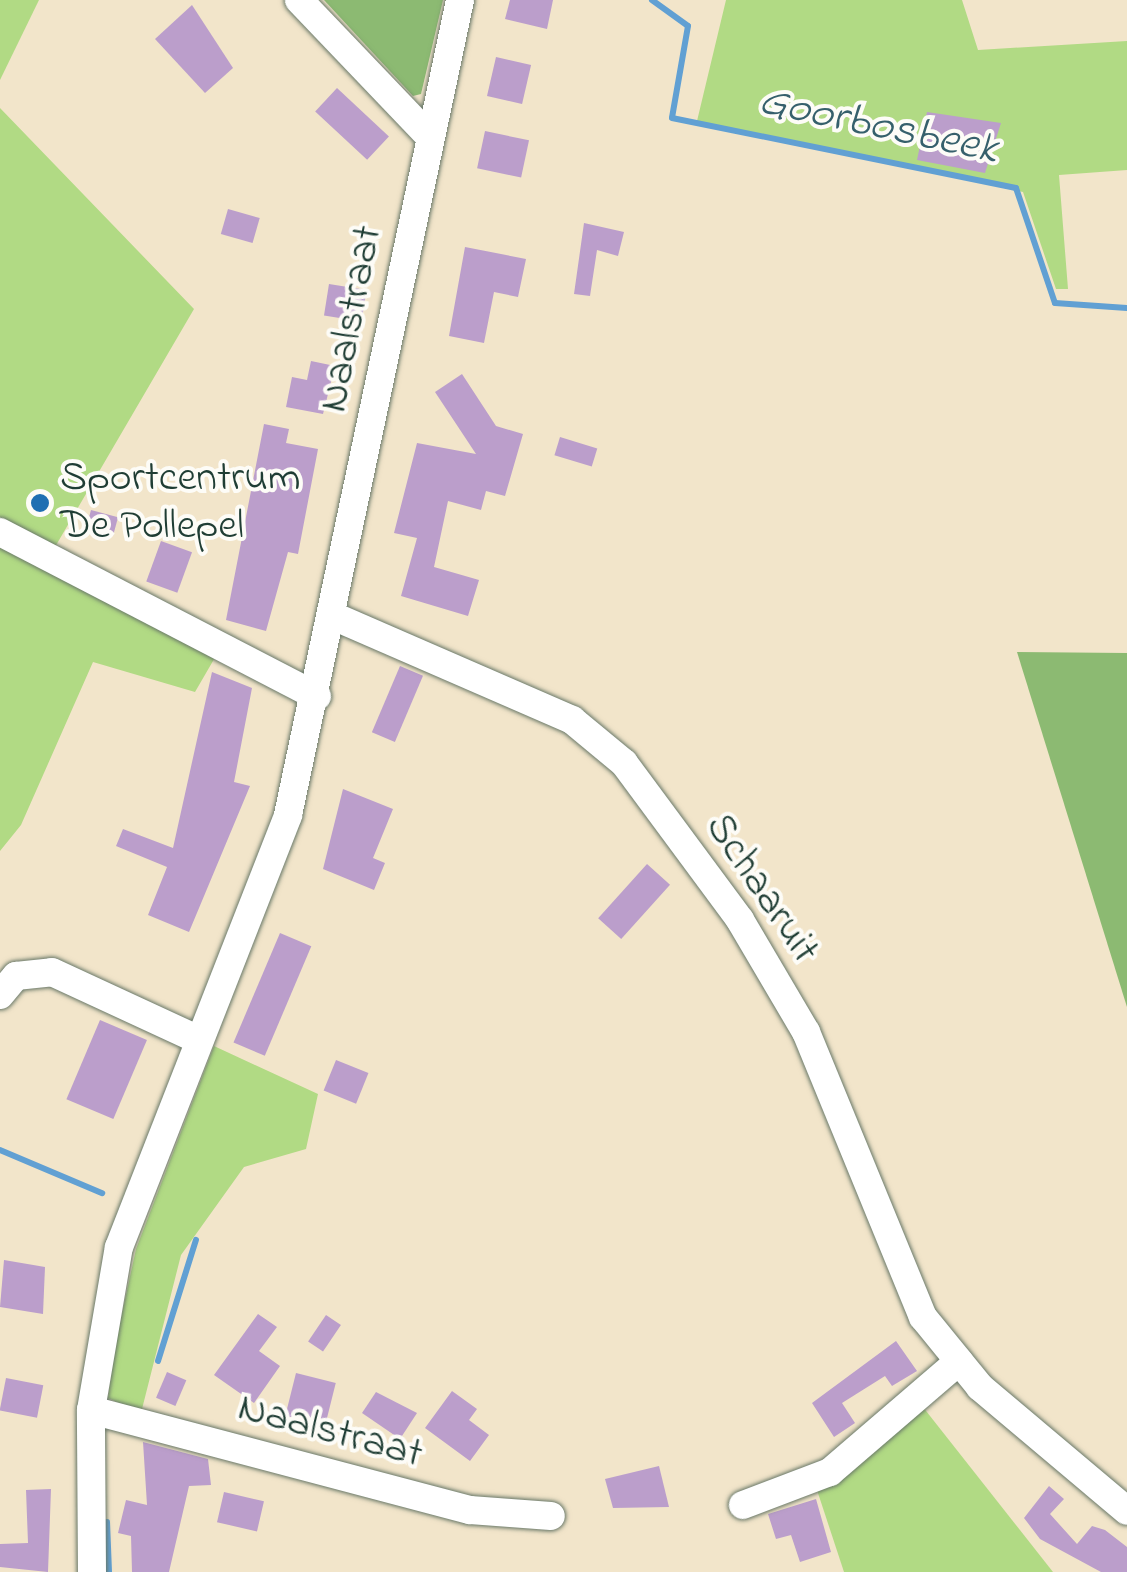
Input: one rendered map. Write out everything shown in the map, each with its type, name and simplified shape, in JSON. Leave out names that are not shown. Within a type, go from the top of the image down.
[{"type":"street","points":[[299,0],[428,135]]},
{"type":"street","name":"Naalstraat","points":[[92,1572],[91,1410],[119,1247],[288,815],[317,696],[428,135],[460,0]]},
{"type":"street","points":[[0,532],[317,696]]},
{"type":"street","name":"Schaaruit","points":[[333,616],[514,691],[572,720],[624,764],[740,920],[806,1032],[923,1317],[959,1361],[1127,1511]]},
{"type":"street","points":[[0,995],[16,976],[52,972],[199,1040]]},
{"type":"street","points":[[743,1505],[830,1472],[959,1361]]},
{"type":"street","name":"Naalstraat","points":[[91,1410],[470,1510],[551,1516]]},
{"type":"green space","points":[[0,0],[39,0],[0,80]]},
{"type":"green space","points":[[324,0],[443,0],[421,94],[413,96]]},
{"type":"green space","points":[[726,0],[962,0],[978,50],[1127,41],[1127,170],[1059,175],[1068,289],[1056,289],[1023,192],[697,121]]},
{"type":"green space","name":"Sportcentrum De Pollepel","points":[[0,108],[194,309],[55,547],[224,642],[195,692],[93,662],[21,825],[0,851]]},
{"type":"green space","points":[[1017,652],[1127,653],[1127,1007]]},
{"type":"green space","points":[[214,1046],[318,1094],[306,1149],[244,1167],[181,1255],[141,1413],[108,1398],[116,1341],[136,1249]]},
{"type":"green space","points":[[919,1402],[1053,1572],[844,1572],[816,1487]]},
{"type":"building","points":[[510,0],[553,0],[547,29],[505,19]]},
{"type":"building","points":[[192,5],[233,68],[205,93],[155,39]]},
{"type":"building","points":[[496,57],[531,65],[522,104],[487,96]]},
{"type":"building","points":[[337,88],[389,136],[367,160],[315,111]]},
{"type":"building","points":[[927,112],[1001,123],[985,173],[917,160]]},
{"type":"building","points":[[485,131],[529,140],[521,178],[477,168]]},
{"type":"building","points":[[228,209],[260,218],[253,243],[221,234]]},
{"type":"building","points":[[584,223],[624,232],[618,256],[597,250],[590,296],[574,294]]},
{"type":"building","points":[[465,247],[526,259],[518,297],[494,292],[484,343],[449,336]]},
{"type":"building","points":[[329,284],[367,290],[362,322],[324,316]]},
{"type":"building","points":[[311,361],[335,366],[323,414],[286,407],[292,377],[307,380]]},
{"type":"building","points":[[462,374],[496,426],[523,434],[505,496],[486,491],[481,510],[448,501],[434,567],[479,580],[468,616],[401,596],[417,538],[394,533],[417,443],[476,454],[435,392]]},
{"type":"building","points":[[264,424],[289,429],[286,443],[318,449],[298,554],[288,552],[266,631],[226,620]]},
{"type":"building","points":[[560,437],[597,448],[592,467],[554,455]]},
{"type":"building","points":[[91,510],[118,517],[113,536],[86,528]]},
{"type":"building","points":[[161,541],[192,552],[177,593],[146,581]]},
{"type":"building","points":[[400,666],[423,676],[395,742],[372,732]]},
{"type":"building","points":[[212,672],[252,688],[234,782],[250,786],[189,932],[148,915],[167,867],[116,846],[123,829],[173,848]]},
{"type":"building","points":[[343,789],[393,809],[373,858],[385,863],[374,890],[323,869]]},
{"type":"building","points":[[647,864],[670,885],[621,939],[598,918]]},
{"type":"building","points":[[280,933],[311,946],[265,1056],[234,1043]]},
{"type":"building","points":[[100,1020],[147,1040],[113,1119],[66,1099]]},
{"type":"building","points":[[336,1060],[368,1073],[356,1104],[324,1091]]},
{"type":"building","points":[[4,1260],[45,1267],[43,1314],[0,1307]]},
{"type":"building","points":[[258,1314],[277,1327],[259,1351],[280,1366],[254,1403],[214,1375]]},
{"type":"building","points":[[326,1315],[341,1325],[323,1352],[308,1342]]},
{"type":"building","points":[[896,1341],[917,1371],[892,1386],[885,1376],[842,1403],[855,1423],[834,1437],[812,1403]]},
{"type":"building","points":[[167,1372],[186,1380],[175,1406],[156,1398]]},
{"type":"building","points":[[296,1373],[336,1383],[325,1426],[285,1416]]},
{"type":"building","points":[[6,1378],[43,1385],[37,1418],[0,1410]]},
{"type":"building","points":[[452,1391],[477,1409],[469,1420],[489,1435],[470,1461],[425,1428]]},
{"type":"building","points":[[376,1392],[417,1413],[400,1439],[362,1413]]},
{"type":"building","points":[[143,1442],[208,1459],[211,1485],[189,1486],[169,1572],[132,1572],[131,1536],[118,1533],[126,1500],[147,1505]]},
{"type":"building","points":[[659,1466],[669,1507],[613,1508],[605,1479]]},
{"type":"building","points":[[1049,1486],[1064,1499],[1050,1514],[1077,1544],[1092,1526],[1105,1530],[1127,1547],[1127,1572],[1101,1572],[1040,1539],[1024,1518]]},
{"type":"building","points":[[51,1489],[48,1572],[0,1567],[0,1544],[28,1543],[26,1490]]},
{"type":"building","points":[[224,1492],[264,1501],[257,1531],[217,1522]]},
{"type":"building","points":[[816,1499],[831,1552],[800,1562],[791,1535],[776,1539],[768,1514]]},
{"type":"waterway","name":"Goorbosbeek","points":[[652,0],[688,26],[672,118],[1016,188],[1055,303],[1127,308]]},
{"type":"waterway","points":[[0,1150],[102,1193]]},
{"type":"waterway","points":[[158,1361],[196,1240]]},
{"type":"waterway","points":[[107,1522],[109,1572]]},
{"type":"place","name":"Sportcentrum De Pollepel","points":[[40,503]]}]
